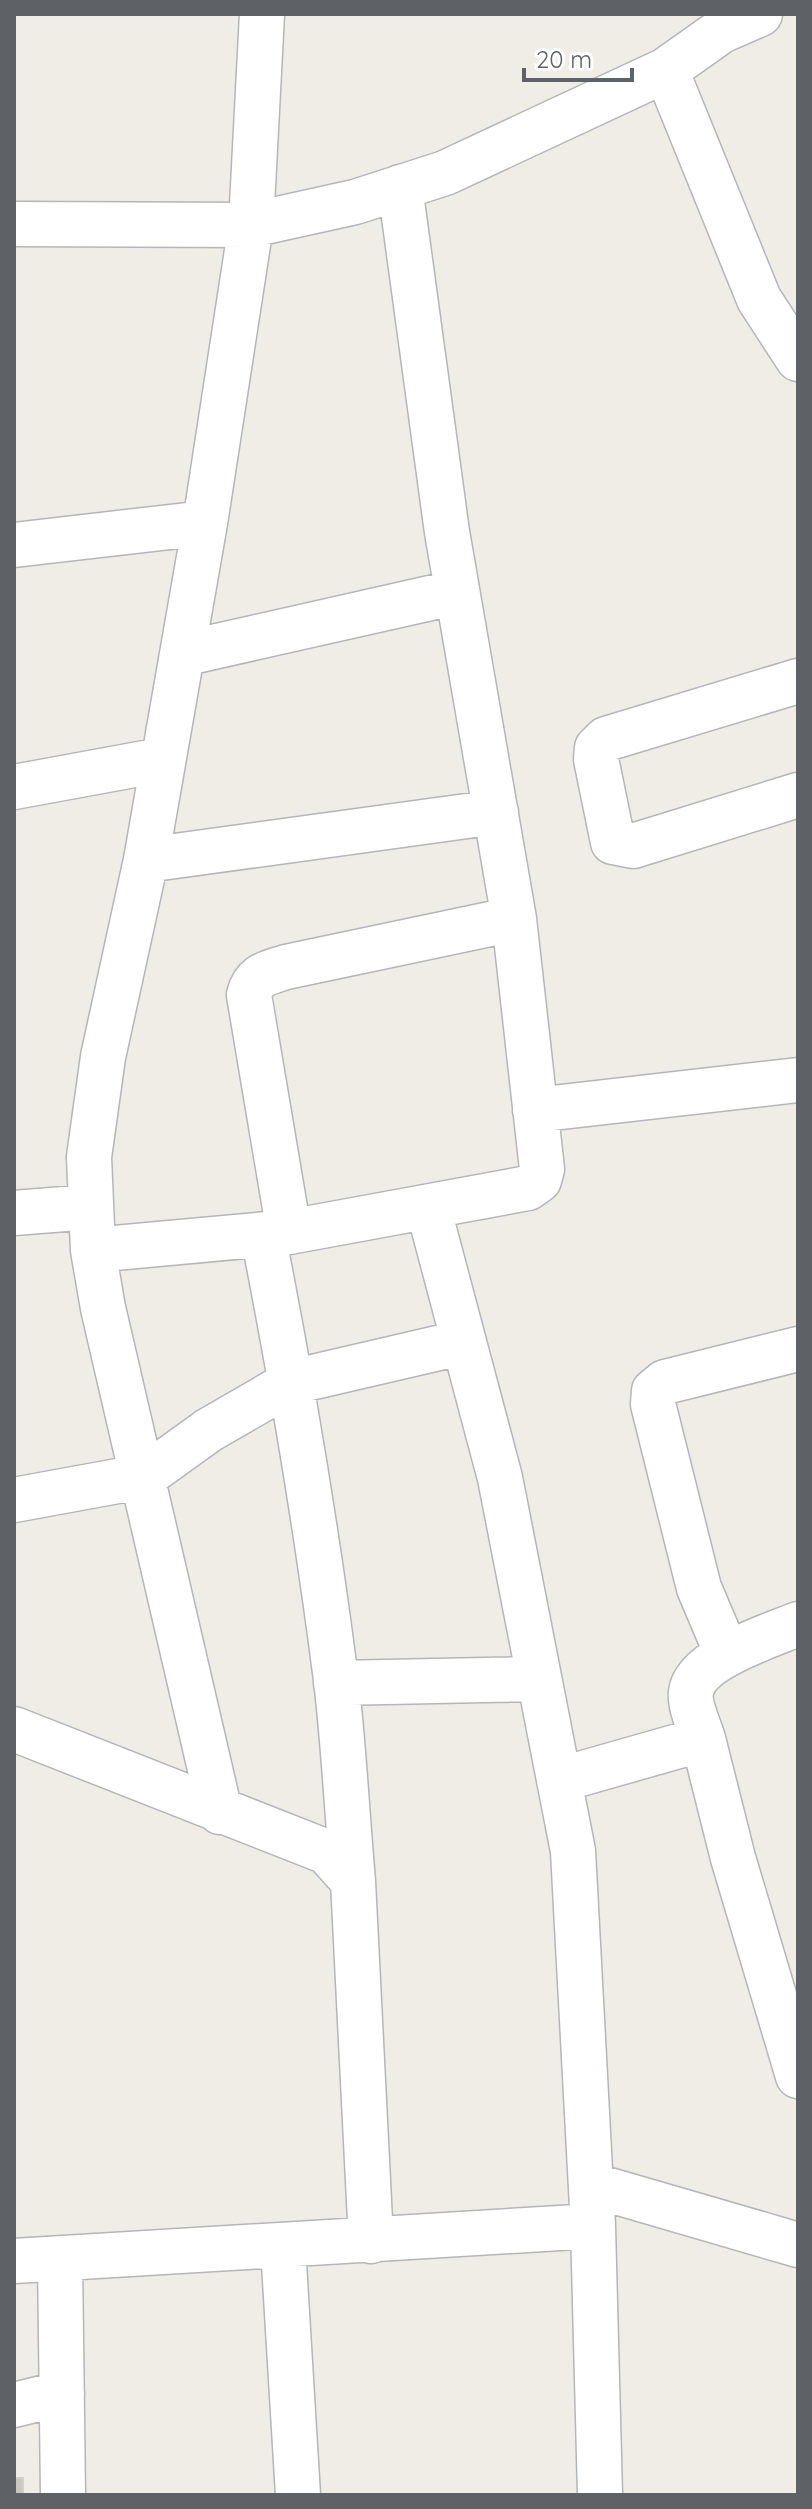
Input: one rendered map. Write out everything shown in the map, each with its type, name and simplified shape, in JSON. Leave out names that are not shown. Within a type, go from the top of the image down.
[{"type":"street","points":[[220,1812],[145,1476],[103,1308],[92,1228],[89,1157],[103,1057],[146,860],[161,760],[205,523],[251,225],[262,14]]},
{"type":"street","points":[[14,224],[251,225],[355,202],[445,173],[666,70],[721,31],[760,14]]},
{"type":"street","points":[[666,70],[759,299],[798,359]]},
{"type":"street","points":[[14,1213],[92,1228],[276,1233],[528,1188],[539,1180],[542,1169],[514,919],[457,592],[400,187]]},
{"type":"street","points":[[14,545],[205,523]]},
{"type":"street","points":[[182,654],[457,592]]},
{"type":"street","points":[[798,681],[606,739],[597,748],[596,759],[613,842],[620,845],[633,846],[798,795]]},
{"type":"street","points":[[14,787],[161,760]]},
{"type":"street","points":[[146,860],[496,812]]},
{"type":"street","points":[[371,2241],[353,1881],[336,1683],[292,1382],[249,995],[252,983],[259,976],[286,967],[514,919]]},
{"type":"street","points":[[535,1110],[798,1080]]},
{"type":"street","points":[[428,1207],[500,1478],[573,1851],[592,2206],[600,2495]]},
{"type":"street","points":[[14,1500],[145,1476],[209,1430],[292,1382],[464,1342]]},
{"type":"street","points":[[727,1654],[699,1588],[653,1404],[654,1391],[665,1382],[798,1349]]},
{"type":"street","points":[[798,1624],[727,1654],[694,1681],[690,1695],[733,1858],[798,2076]]},
{"type":"street","points":[[336,1683],[539,1679]]},
{"type":"street","points":[[14,1729],[327,1852],[353,1881]]},
{"type":"street","points":[[559,1780],[703,1739]]},
{"type":"street","points":[[14,2261],[371,2241],[592,2206],[798,2245]]},
{"type":"street","points":[[283,2247],[298,2495]]},
{"type":"street","points":[[60,2259],[63,2495]]},
{"type":"street","points":[[14,2405],[62,2393]]},
{"type":"building","points":[[14,2478],[23,2478],[23,2495],[14,2495]]}]
